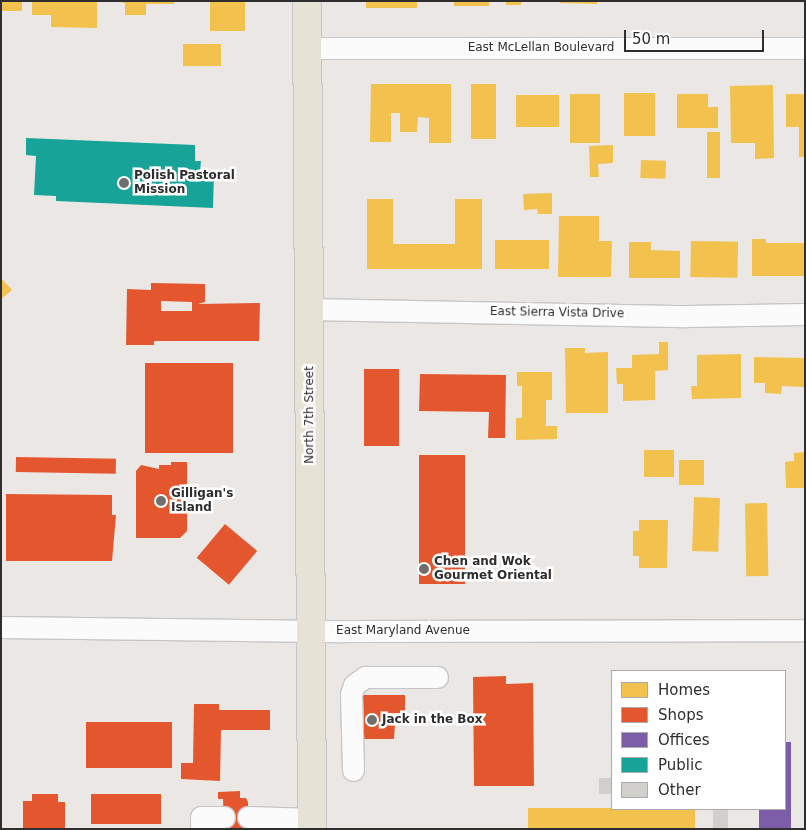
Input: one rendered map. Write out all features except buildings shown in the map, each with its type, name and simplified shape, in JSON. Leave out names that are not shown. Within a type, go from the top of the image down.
[{"type":"main road","name":"North 7th Street","points":[[307,1],[312,824]]},
{"type":"street","name":"East McLellan Boulevard","points":[[308,48],[805,48]]},
{"type":"street","name":"East Sierra Vista Drive","points":[[308,309],[687,316],[805,314]]},
{"type":"street","name":"East Maryland Avenue","points":[[1,627],[311,631],[805,630]]},
{"type":"street","points":[[353,770],[351,694],[354,685],[365,677],[437,677]]},
{"type":"street","points":[[201,823],[224,817]]},
{"type":"street","points":[[257,821],[312,824]]},
{"type":"place","name":"Polish Pastoral Mission","points":[[124,183]]},
{"type":"place","name":"Gilligan's Island","points":[[161,501]]},
{"type":"place","name":"Chen and Wok Gourmet Oriental","points":[[424,569]]},
{"type":"place","name":"Jack in the Box","points":[[372,720]]}]
